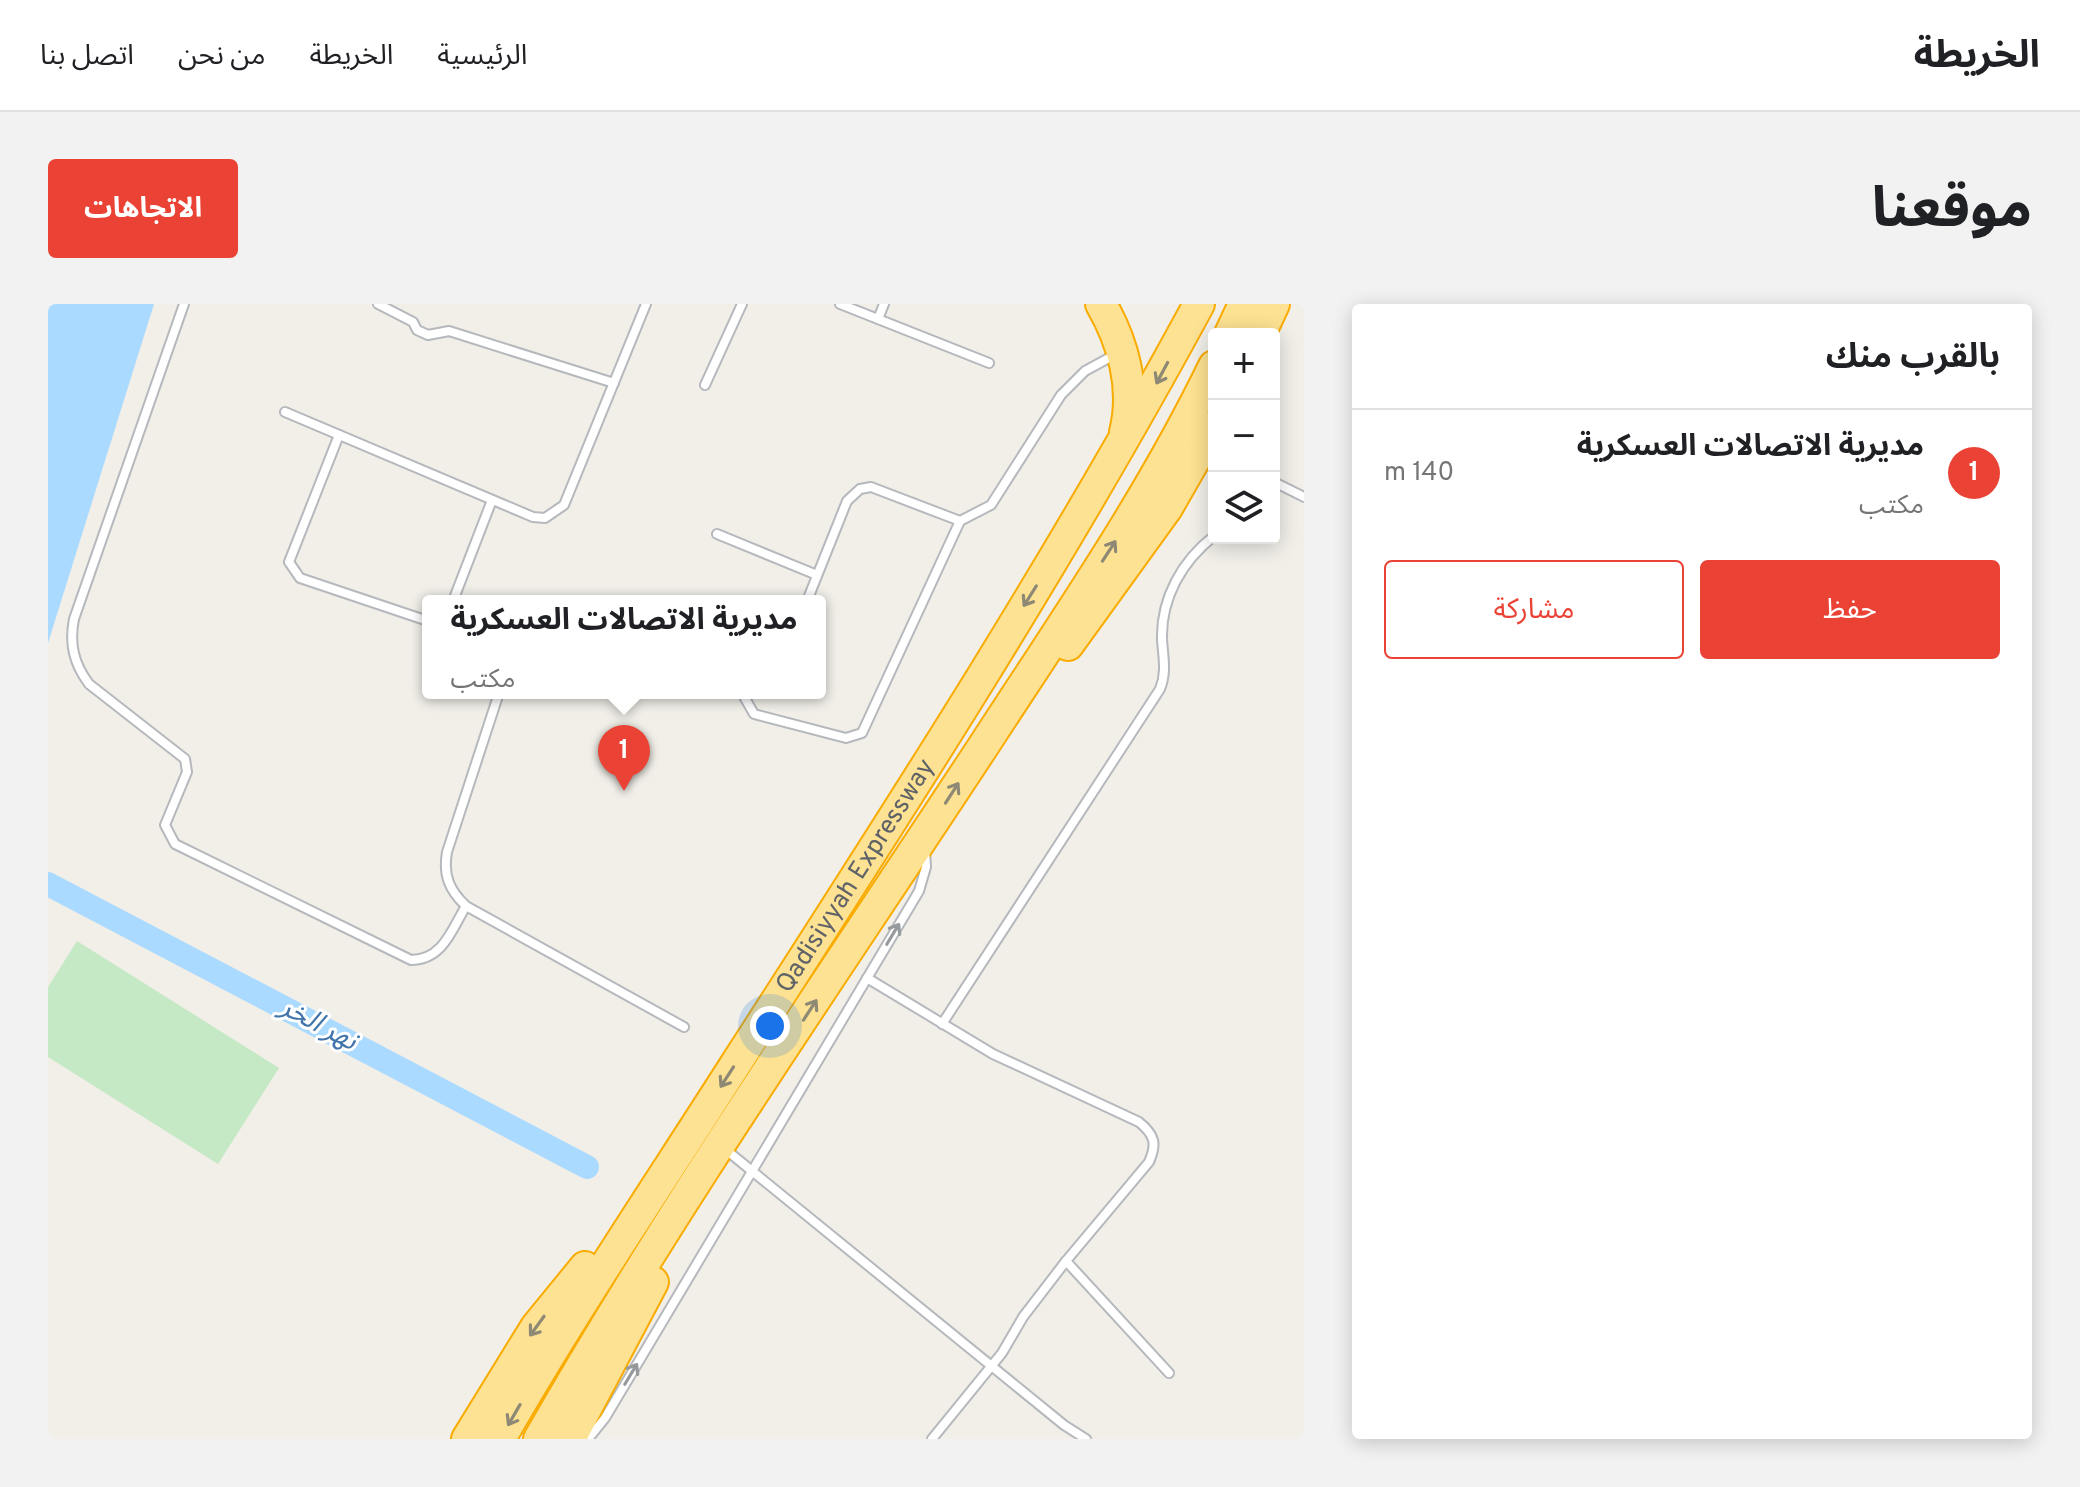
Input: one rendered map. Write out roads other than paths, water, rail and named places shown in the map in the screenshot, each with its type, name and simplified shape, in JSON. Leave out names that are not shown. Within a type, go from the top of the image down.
[{"type":"highway","points":[[1101,304],[1122,351],[1129,400],[1121,450]]},
{"type":"highway","name":"Qadisiyyah Expressway","points":[[500,1439],[555,1343],[870,855],[1121,450],[1199,304]]},
{"type":"highway","points":[[1233,328],[1244,304]]},
{"type":"highway","points":[[1263,328],[1274,304]]},
{"type":"highway","name":"Qadisiyyah Expressway","points":[[539,1439],[585,1358],[688,1196],[1139,503],[1208,377]]},
{"type":"highway","points":[[1035,667],[1054,661],[1101,604],[1208,446]]},
{"type":"highway","points":[[467,1439],[536,1327],[660,1181]]},
{"type":"highway","points":[[570,1439],[648,1295],[688,1196]]},
{"type":"lane","points":[[184,304],[74,619],[72,648],[78,667],[89,684],[185,759],[187,772],[165,825],[175,844],[411,960],[426,959],[438,952],[466,906]]},
{"type":"lane","points":[[378,304],[413,322],[417,330],[428,335],[449,331],[614,383]]},
{"type":"lane","points":[[285,412],[539,519],[560,510],[646,304]]},
{"type":"lane","points":[[705,385],[742,304]]},
{"type":"lane","points":[[840,304],[989,363]]},
{"type":"lane","points":[[878,319],[884,304]]},
{"type":"lane","points":[[745,699],[754,714],[846,738],[862,733],[960,521],[991,505],[1061,395],[1085,371],[1122,351]]},
{"type":"lane","points":[[339,435],[289,562],[292,570],[300,578],[422,619]]},
{"type":"lane","points":[[1280,485],[1304,497]]},
{"type":"lane","points":[[809,595],[847,501],[860,489],[871,487],[960,521]]},
{"type":"lane","points":[[455,595],[492,500]]},
{"type":"lane","points":[[717,534],[817,575]]},
{"type":"lane","points":[[942,1024],[1160,689],[1165,668],[1163,619],[1173,586],[1191,557],[1208,541]]},
{"type":"lane","points":[[497,699],[445,864],[450,887],[466,906],[684,1027]]},
{"type":"lane","points":[[588,1439],[605,1418],[922,884],[926,857],[923,838]]},
{"type":"lane","points":[[867,978],[993,1054],[1139,1122],[1151,1132],[1155,1147],[1149,1162],[1066,1261],[1023,1317],[992,1366],[932,1439]]},
{"type":"lane","points":[[721,1146],[1086,1439]]},
{"type":"lane","points":[[1066,1261],[1169,1373]]},
{"type":"water","points":[[48,304],[154,304],[48,643]]},
{"type":"waterway","name":"نهر الخر","points":[[48,884],[587,1167]]},
{"type":"place","name":"مديرية الاتصالات العسكرية","points":[[624,791]]}]
